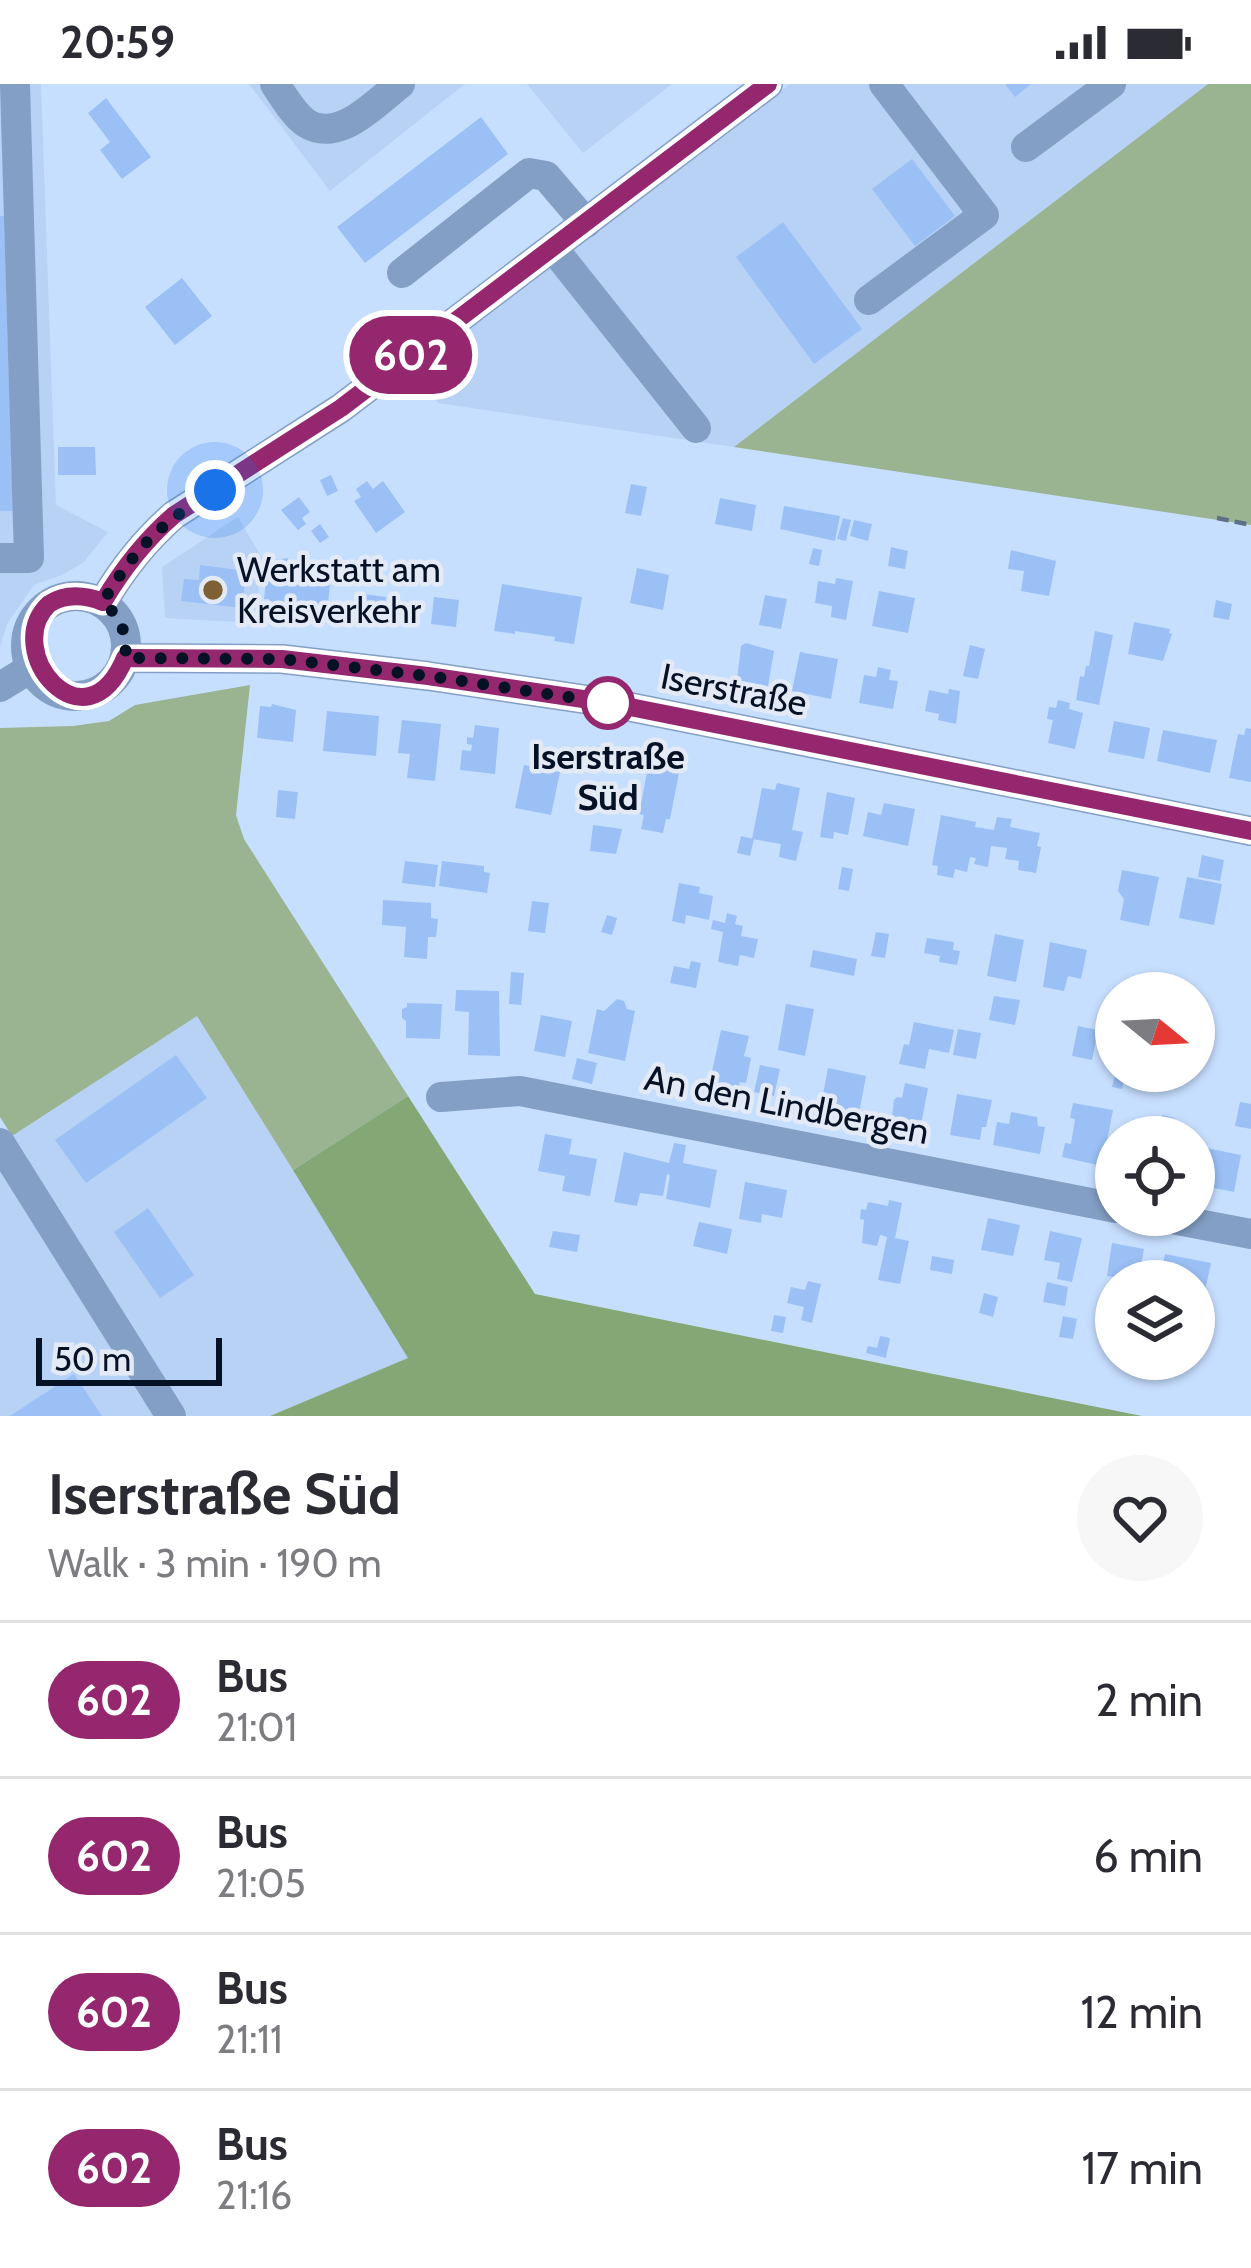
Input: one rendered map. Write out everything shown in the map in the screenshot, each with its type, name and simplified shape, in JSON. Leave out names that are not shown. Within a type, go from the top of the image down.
[{"type":"street","points":[[0,559],[28,558],[15,84]]},
{"type":"street","points":[[274,84],[304,122],[325,129],[349,124],[400,84]]},
{"type":"street","points":[[103,602],[126,563],[174,515],[341,408],[768,84]]},
{"type":"street","points":[[869,301],[984,215],[884,84]]},
{"type":"street","points":[[1026,147],[1112,84]]},
{"type":"street","points":[[402,272],[529,173],[546,176],[586,223]]},
{"type":"street","points":[[553,248],[696,428]]},
{"type":"street","points":[[89,597],[103,602],[123,626],[125,658],[110,684],[97,693],[66,696],[40,681],[26,655],[26,640],[37,614],[61,598],[89,597]]},
{"type":"street","name":"Iserstraße","points":[[125,658],[282,659],[610,703],[1251,831]]},
{"type":"street","points":[[0,687],[31,668]]},
{"type":"street","name":"An den Lindbergen","points":[[441,1097],[520,1091],[1095,1204]]},
{"type":"street","points":[[0,1143],[171,1416]]},
{"type":"street","points":[[1215,1227],[1251,1234]]},
{"type":"path","points":[[1217,518],[1251,525]]},
{"type":"shaded area","points":[[0,84],[41,84],[56,505],[108,532],[83,563],[34,585],[7,624],[0,647]]},
{"type":"shaded area","points":[[249,84],[465,84],[330,191]]},
{"type":"shaded area","points":[[527,84],[672,84],[583,153]]},
{"type":"shaded area","points":[[790,84],[1208,84],[734,447],[438,403],[410,371]]},
{"type":"shaded area","points":[[238,517],[262,558],[255,623],[165,618],[162,567]]},
{"type":"shaded area","points":[[198,1015],[409,1358],[270,1416],[187,1416],[12,1136]]},
{"type":"shaded area","points":[[0,1162],[157,1416],[0,1416]]},
{"type":"green space","points":[[1208,84],[1251,84],[1251,525],[734,447]]},
{"type":"green space","points":[[250,685],[236,815],[244,839],[408,1096],[293,1170],[197,1016],[12,1136],[0,1117],[0,728],[109,721],[135,705]]},
{"type":"green space","points":[[408,1096],[535,1294],[1142,1416],[270,1416],[408,1358],[293,1170]]},
{"type":"building","points":[[1005,84],[1031,84],[1015,97]]},
{"type":"building","points":[[106,98],[151,157],[122,179],[100,150],[110,142],[88,113]]},
{"type":"building","points":[[481,117],[508,154],[365,263],[337,227]]},
{"type":"building","points":[[912,159],[955,216],[915,246],[872,189]]},
{"type":"building","points":[[0,216],[4,216],[13,511],[0,511]]},
{"type":"building","points":[[783,222],[862,329],[814,364],[736,257]]},
{"type":"building","points":[[182,278],[212,316],[175,345],[145,307]]},
{"type":"building","points":[[58,447],[95,447],[96,475],[58,475]]},
{"type":"building","points":[[331,475],[338,491],[327,496],[320,480]]},
{"type":"building","points":[[367,481],[373,489],[383,481],[405,512],[376,533],[354,501],[361,497],[356,489]]},
{"type":"building","points":[[631,484],[647,487],[641,516],[625,513]]},
{"type":"building","points":[[299,497],[310,512],[298,530],[281,510]]},
{"type":"building","points":[[720,498],[756,505],[752,531],[715,524]]},
{"type":"building","points":[[784,506],[840,516],[835,541],[780,529]]},
{"type":"building","points":[[843,518],[851,520],[846,541],[837,539]]},
{"type":"building","points":[[854,520],[872,524],[868,541],[850,536]]},
{"type":"building","points":[[320,524],[329,537],[320,543],[311,531]]},
{"type":"building","points":[[891,547],[908,551],[905,569],[888,566]]},
{"type":"building","points":[[813,548],[822,550],[819,566],[809,564]]},
{"type":"building","points":[[1011,550],[1056,561],[1049,596],[1021,591],[1024,571],[1008,569]]},
{"type":"building","points":[[288,558],[287,570],[331,574],[327,615],[269,607],[269,599],[264,599],[268,561]]},
{"type":"building","name":"Werkstatt am Kreisverkehr","points":[[200,565],[246,571],[242,608],[181,601],[184,579],[199,580]]},
{"type":"building","points":[[637,568],[669,575],[663,610],[630,603]]},
{"type":"building","points":[[836,578],[853,581],[846,620],[831,617],[832,606],[815,603],[818,581],[835,584]]},
{"type":"building","points":[[502,584],[582,597],[574,644],[554,641],[555,637],[494,631]]},
{"type":"building","points":[[879,591],[915,598],[908,633],[872,626]]},
{"type":"building","points":[[357,593],[386,597],[383,624],[354,621]]},
{"type":"building","points":[[765,595],[787,599],[781,629],[759,625]]},
{"type":"building","points":[[434,597],[459,600],[456,627],[431,624]]},
{"type":"building","points":[[1216,600],[1232,604],[1229,620],[1213,617]]},
{"type":"building","points":[[1134,622],[1170,629],[1163,661],[1128,654]]},
{"type":"building","points":[[1095,631],[1113,635],[1099,705],[1076,700]]},
{"type":"building","points":[[746,643],[774,651],[768,686],[737,680],[741,646]]},
{"type":"building","points":[[970,645],[985,649],[978,679],[963,676]]},
{"type":"building","points":[[800,652],[838,659],[831,699],[792,691]]},
{"type":"building","points":[[878,667],[891,670],[889,680],[898,681],[893,709],[859,703],[864,675],[876,677]]},
{"type":"building","points":[[949,689],[960,691],[956,724],[925,711],[929,690],[948,694]]},
{"type":"building","points":[[1058,700],[1083,713],[1075,749],[1048,743],[1053,720],[1047,719],[1049,707],[1056,708]]},
{"type":"building","points":[[260,706],[296,710],[293,742],[257,738]]},
{"type":"building","points":[[327,711],[379,716],[376,756],[323,751]]},
{"type":"building","points":[[402,720],[441,724],[435,781],[407,778],[410,754],[398,753]]},
{"type":"building","points":[[1114,721],[1150,728],[1144,759],[1108,752]]},
{"type":"building","points":[[475,725],[499,728],[495,774],[460,770],[462,750],[471,751],[467,737],[473,738]]},
{"type":"building","points":[[1246,728],[1251,729],[1251,782],[1229,778],[1238,734],[1244,735]]},
{"type":"building","points":[[1163,730],[1217,740],[1210,773],[1157,761]]},
{"type":"building","points":[[595,746],[619,751],[615,767],[592,762]]},
{"type":"building","points":[[650,757],[681,763],[663,833],[641,829],[644,815],[639,814]]},
{"type":"building","points":[[524,765],[560,772],[551,815],[515,808]]},
{"type":"building","points":[[777,783],[800,788],[792,830],[803,832],[796,861],[779,857],[781,844],[752,839],[762,788],[775,790]]},
{"type":"building","points":[[278,790],[298,792],[295,819],[276,817]]},
{"type":"building","points":[[827,792],[855,798],[848,835],[834,832],[833,839],[820,837]]},
{"type":"building","points":[[884,803],[915,809],[908,846],[863,836],[868,812],[881,815]]},
{"type":"building","points":[[941,815],[994,830],[997,817],[1012,819],[1010,827],[1040,833],[1036,873],[1018,870],[1019,861],[1005,859],[1007,848],[991,846],[988,867],[974,864],[976,858],[970,857],[967,872],[955,869],[953,878],[937,875],[938,866],[932,865]]},
{"type":"building","points":[[593,825],[622,829],[616,854],[590,851]]},
{"type":"building","points":[[741,836],[754,839],[750,856],[737,853]]},
{"type":"building","points":[[1202,855],[1224,860],[1220,881],[1198,877]]},
{"type":"building","points":[[405,861],[438,865],[435,887],[402,883]]},
{"type":"building","points":[[442,861],[484,866],[484,872],[490,873],[487,893],[439,886]]},
{"type":"building","points":[[842,867],[853,869],[849,891],[838,889]]},
{"type":"building","points":[[1122,870],[1159,877],[1149,926],[1120,920]]},
{"type":"building","points":[[1187,877],[1222,884],[1214,925],[1179,918]]},
{"type":"building","points":[[679,883],[700,887],[699,893],[713,896],[709,920],[686,915],[685,924],[672,921]]},
{"type":"building","points":[[383,900],[431,903],[431,918],[438,919],[436,937],[428,937],[427,959],[404,957],[406,927],[382,925]]},
{"type":"building","points":[[532,901],[549,903],[545,933],[528,931]]},
{"type":"building","points":[[727,913],[737,916],[735,924],[743,926],[741,936],[758,939],[754,958],[740,955],[738,966],[718,962],[723,932],[711,929],[713,920],[725,923]]},
{"type":"building","points":[[607,915],[617,918],[612,935],[601,932]]},
{"type":"building","points":[[876,932],[889,934],[885,958],[871,956]]},
{"type":"building","points":[[995,934],[1024,940],[1016,982],[987,976]]},
{"type":"building","points":[[927,938],[954,942],[953,950],[960,951],[957,965],[924,953]]},
{"type":"building","points":[[1050,942],[1087,950],[1081,979],[1068,976],[1064,991],[1043,987]]},
{"type":"building","points":[[813,950],[857,959],[854,976],[810,967]]},
{"type":"building","points":[[691,961],[701,963],[696,988],[670,983],[674,966],[689,969]]},
{"type":"building","points":[[511,972],[524,973],[521,1005],[509,1004]]},
{"type":"building","points":[[456,990],[499,991],[500,1056],[468,1055],[469,1012],[455,1011]]},
{"type":"building","points":[[994,996],[1020,1000],[1015,1025],[989,1020]]},
{"type":"building","points":[[617,999],[635,1011],[625,1061],[588,1053],[597,1009],[604,1011]]},
{"type":"building","points":[[407,1003],[442,1004],[440,1039],[406,1038],[402,1009]]},
{"type":"building","points":[[786,1004],[814,1009],[805,1056],[778,1050]]},
{"type":"building","points":[[541,1015],[572,1021],[565,1057],[534,1051]]},
{"type":"building","points":[[914,1022],[954,1030],[949,1053],[929,1049],[925,1069],[899,1064]]},
{"type":"building","points":[[1078,1026],[1095,1029],[1092,1060],[1072,1056]]},
{"type":"building","points":[[958,1029],[981,1033],[976,1059],[953,1055]]},
{"type":"building","points":[[721,1030],[749,1036],[744,1056],[751,1058],[746,1083],[740,1082],[738,1091],[709,1085]]},
{"type":"building","points":[[176,1055],[207,1098],[86,1183],[55,1140]]},
{"type":"building","points":[[577,1058],[597,1063],[592,1084],[572,1079]]},
{"type":"building","points":[[760,1065],[780,1069],[774,1096],[754,1092]]},
{"type":"building","points":[[828,1068],[866,1076],[859,1113],[821,1105]]},
{"type":"building","points":[[905,1083],[928,1088],[920,1130],[891,1124],[894,1100],[902,1098]]},
{"type":"building","points":[[957,1094],[992,1100],[980,1140],[950,1135]]},
{"type":"building","points":[[1240,1102],[1251,1104],[1251,1129],[1235,1126]]},
{"type":"building","points":[[1073,1103],[1113,1110],[1112,1116],[1095,1116],[1095,1164],[1062,1157],[1065,1143],[1071,1144],[1075,1119],[1070,1118]]},
{"type":"building","points":[[1011,1112],[1037,1117],[1038,1126],[1045,1127],[1040,1154],[993,1145],[997,1122],[1009,1124]]},
{"type":"building","points":[[545,1134],[572,1139],[569,1154],[597,1159],[590,1196],[562,1191],[565,1176],[538,1171]]},
{"type":"building","points":[[674,1143],[686,1145],[683,1163],[717,1170],[710,1208],[666,1199],[667,1174],[663,1196],[640,1193],[637,1206],[614,1202],[624,1152],[669,1163]]},
{"type":"building","points":[[1215,1150],[1241,1155],[1234,1192],[1215,1188]]},
{"type":"building","points":[[745,1182],[787,1190],[782,1218],[762,1214],[761,1223],[739,1219]]},
{"type":"building","points":[[889,1200],[902,1203],[895,1238],[909,1241],[900,1284],[878,1280],[887,1237],[880,1235],[877,1246],[862,1243],[861,1209],[866,1210],[868,1202],[888,1206]]},
{"type":"building","points":[[148,1208],[194,1275],[160,1298],[114,1232]]},
{"type":"building","points":[[988,1218],[1020,1225],[1013,1256],[981,1250]]},
{"type":"building","points":[[699,1222],[732,1229],[727,1254],[693,1246]]},
{"type":"building","points":[[553,1231],[580,1235],[577,1252],[549,1247]]},
{"type":"building","points":[[1050,1231],[1082,1238],[1072,1282],[1057,1279],[1060,1263],[1044,1260]]},
{"type":"building","points":[[1112,1243],[1144,1249],[1142,1260],[1109,1260]]},
{"type":"building","points":[[1165,1254],[1196,1260],[1164,1260]]},
{"type":"building","points":[[932,1256],[954,1260],[952,1274],[930,1270]]},
{"type":"building","points":[[808,1281],[821,1284],[812,1323],[801,1320],[804,1307],[787,1303],[791,1287],[805,1290]]},
{"type":"building","points":[[1047,1282],[1068,1287],[1065,1306],[1043,1302]]},
{"type":"building","points":[[984,1293],[998,1297],[993,1317],[979,1313]]},
{"type":"building","points":[[774,1315],[786,1317],[783,1333],[771,1331]]},
{"type":"building","points":[[1063,1316],[1077,1319],[1073,1339],[1059,1337]]},
{"type":"building","points":[[880,1336],[890,1338],[886,1358],[866,1353],[868,1346],[877,1348]]},
{"type":"building","points":[[74,1374],[102,1416],[10,1416]]},
{"type":"bus line","name":"602","points":[[768,84],[341,408],[174,515],[126,563],[103,602],[75,596],[48,604],[37,614],[26,640],[31,668],[52,690],[82,697],[110,684],[125,658],[282,659],[428,676],[610,703],[1251,831]]},
{"type":"place","name":"Werkstatt am Kreisverkehr","points":[[213,590]]},
{"type":"place","name":"Iserstraße Süd","points":[[608,703]]},
{"type":"route","points":[[215,490],[150,536],[126,563],[103,602],[123,626],[125,658],[282,659],[608,703]]}]
